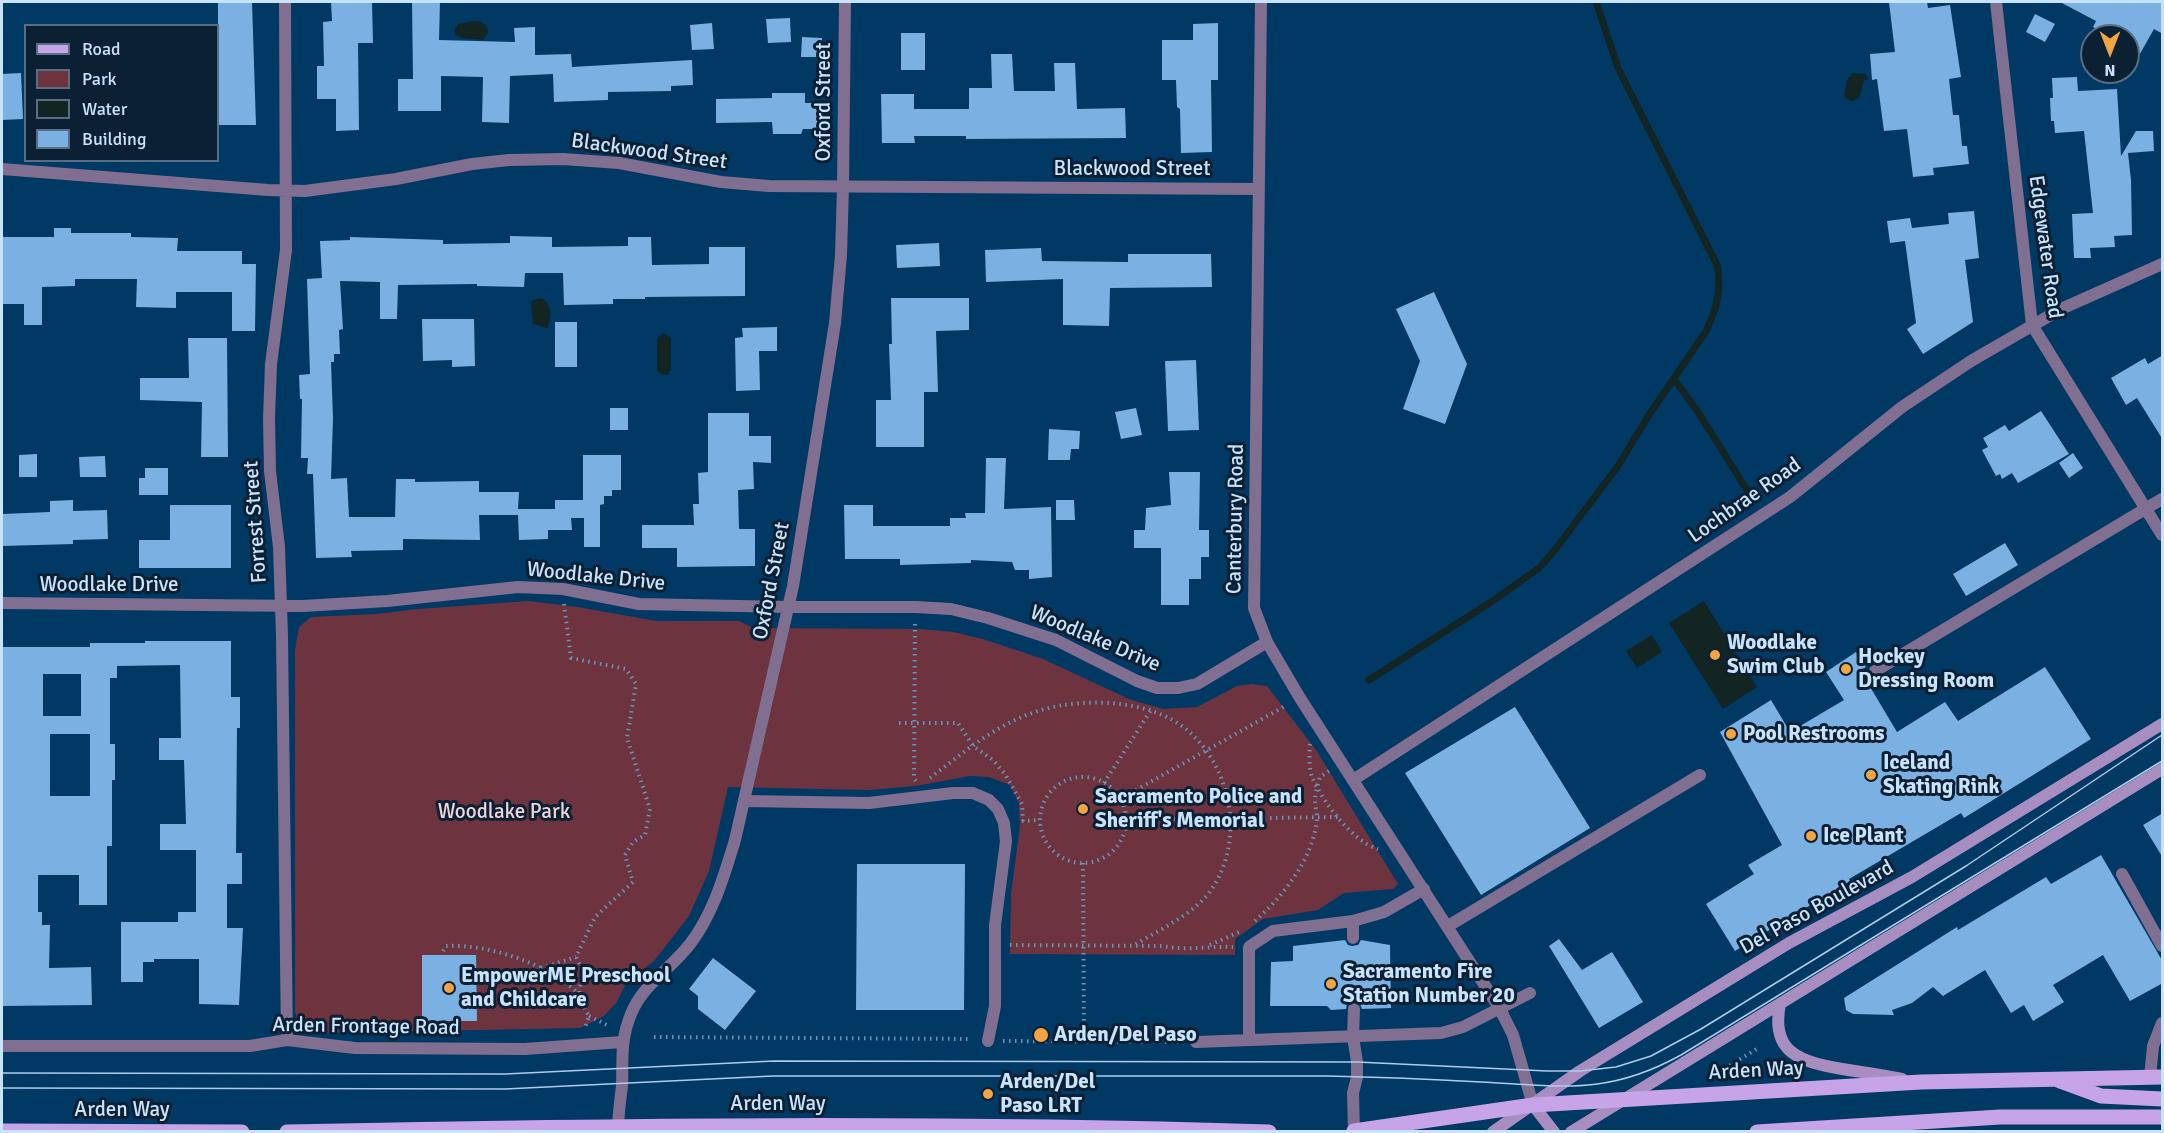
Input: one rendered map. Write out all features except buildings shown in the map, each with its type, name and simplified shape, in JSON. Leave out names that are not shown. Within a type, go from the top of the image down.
[{"type":"main road","name":"Del Paso Boulevard","points":[[1493,1131],[1580,1071],[1789,943],[1912,877],[2163,724]]},
{"type":"main road","points":[[1571,1131],[2163,769]]},
{"type":"main road","points":[[1780,1004],[1777,1019],[1780,1038],[1790,1052],[1798,1058],[1819,1065],[1921,1082]]},
{"type":"main road","name":"Arden Way","points":[[1354,1131],[1533,1105],[1921,1082],[2156,1077]]},
{"type":"main road","points":[[2054,1078],[2101,1096],[2163,1099]]},
{"type":"main road","points":[[1533,1105],[1554,1131]]},
{"type":"main road","points":[[1757,1131],[1991,1118],[2163,1117]]},
{"type":"main road","name":"Arden Way","points":[[287,1131],[935,1128],[1269,1131]]},
{"type":"main road","name":"Arden Way","points":[[2,1131],[242,1131]]},
{"type":"main road","name":"Arden Way","points":[[1340,1131],[1359,1131]]},
{"type":"street","name":"Forrest Street","points":[[285,2],[286,250],[271,364],[269,418],[270,471],[279,547],[288,1040]]},
{"type":"street","name":"Oxford Street","points":[[618,1128],[622,1083],[622,1042],[632,1012],[651,982],[689,945],[714,901],[735,840],[788,607],[835,323],[841,255],[845,2]]},
{"type":"street","name":"Canterbury Road","points":[[1261,2],[1254,608],[1267,642],[1300,698],[1500,1009],[1513,1035],[1533,1105]]},
{"type":"street","name":"Edgewater Road","points":[[1995,2],[2032,325],[2163,535]]},
{"type":"street","name":"Blackwood Street","points":[[2,169],[305,191],[472,164],[509,160],[563,159],[619,163],[722,182],[769,186],[1259,189]]},
{"type":"street","name":"Lochbrae Road","points":[[1353,780],[1781,504],[1902,407],[1971,361],[2032,325],[2163,264]]},
{"type":"street","points":[[1875,671],[2163,499]]},
{"type":"street","name":"Woodlake Drive","points":[[2,603],[280,606],[387,601],[519,587],[563,589],[639,604],[951,609],[1003,622],[1056,640],[1137,681],[1157,688],[1178,688],[1197,684],[1267,642]]},
{"type":"street","points":[[1448,926],[1700,776]]},
{"type":"street","points":[[744,801],[869,803],[920,792],[973,793],[989,800],[998,809],[1004,823],[1006,841],[995,925],[995,1006],[987,1041]]},
{"type":"street","points":[[2122,874],[2163,946]]},
{"type":"street","points":[[1249,1039],[1249,947],[1273,931],[1353,921],[1384,912],[1424,889]]},
{"type":"street","points":[[1353,921],[1353,938]]},
{"type":"street","points":[[1196,1042],[1441,1034],[1463,1027],[1530,993]]},
{"type":"street","points":[[1354,1009],[1353,1037],[1357,1062],[1357,1077],[1353,1093],[1354,1131]]},
{"type":"street","points":[[2156,1077],[2153,1046],[2163,1023]]},
{"type":"street","name":"Arden Frontage Road","points":[[2,1046],[250,1046],[288,1040],[367,1048],[525,1049],[622,1042]]},
{"type":"path","points":[[541,968],[576,957],[595,917],[633,882],[625,855],[633,842],[645,835],[650,809],[627,738],[636,684],[626,669],[571,658],[563,589]]},
{"type":"path","points":[[915,607],[914,778],[920,792],[992,731],[1011,720],[1058,706],[1083,703],[1136,706],[1179,724],[1207,751],[1224,785],[1230,818],[1228,855],[1224,868],[1210,892],[1191,910],[1133,946]]},
{"type":"path","points":[[1104,783],[1151,711],[1157,688]]},
{"type":"path","points":[[1120,799],[1300,698]]},
{"type":"path","points":[[899,723],[958,723],[973,746],[993,760],[1005,774],[1022,804],[1023,821]]},
{"type":"path","points":[[1323,732],[1310,740],[1312,776],[1318,786],[1347,829],[1366,845],[1378,849],[1392,841]]},
{"type":"path","points":[[1250,925],[1293,879],[1311,842],[1317,817],[1314,798],[1320,777],[1342,763]]},
{"type":"path","points":[[1083,777],[1104,783],[1120,799],[1126,820],[1124,831],[1113,850],[1104,857],[1083,863],[1061,857],[1045,841],[1039,820],[1045,799],[1061,783],[1083,777]]},
{"type":"path","points":[[1126,820],[1338,817]]},
{"type":"path","points":[[1083,863],[1084,1041]]},
{"type":"path","points":[[995,945],[1162,946],[1179,950],[1194,950],[1243,929]]},
{"type":"path","points":[[443,951],[446,946],[486,948],[541,968],[568,984],[578,993]]},
{"type":"path","points":[[1207,946],[1249,947]]},
{"type":"path","points":[[576,957],[584,973],[578,993],[579,999],[589,1016],[615,1028]]},
{"type":"path","points":[[577,1032],[585,1029],[589,1016]]},
{"type":"path","points":[[654,1037],[1196,1042]]},
{"type":"path","points":[[1713,1076],[1760,1047]]},
{"type":"green space","name":"Woodlake Park","points":[[528,601],[656,621],[739,621],[753,628],[921,629],[953,632],[983,639],[1043,659],[1129,699],[1163,709],[1197,707],[1237,686],[1251,684],[1267,686],[1316,750],[1398,884],[1393,889],[1344,893],[1318,910],[1263,919],[1235,939],[1235,955],[1010,954],[1011,894],[1020,826],[1019,803],[1010,785],[989,777],[970,776],[916,786],[868,790],[728,787],[709,871],[689,916],[654,961],[627,982],[616,1003],[604,1016],[580,1028],[321,1033],[301,1029],[295,1012],[295,650],[299,627],[311,617]]},
{"type":"water","points":[[474,21],[486,25],[488,33],[483,40],[455,35],[458,24]]},
{"type":"water","points":[[1853,73],[1865,74],[1868,79],[1864,81],[1859,98],[1853,101],[1847,100],[1844,95],[1847,80]]},
{"type":"water","points":[[542,298],[548,304],[550,312],[547,328],[533,324],[531,303],[533,300]]},
{"type":"water","points":[[663,333],[671,338],[671,370],[667,375],[657,370],[657,338]]},
{"type":"water","points":[[1704,601],[1757,687],[1723,709],[1669,623]]},
{"type":"water","points":[[1652,635],[1662,652],[1637,668],[1626,651]]},
{"type":"waterway","points":[[1369,680],[1491,602],[1539,568],[1618,466],[1649,415],[1706,331],[1713,314],[1719,290],[1717,265],[1618,68],[1596,2]]},
{"type":"waterway","points":[[1674,379],[1698,412],[1752,498]]},
{"type":"tram line","points":[[2,1073],[505,1074],[774,1061],[1357,1062],[1547,1071],[1580,1071],[1616,1067],[1651,1056],[1701,1029],[1966,866],[2162,735]]},
{"type":"tram line","points":[[2,1088],[505,1089],[773,1076],[1326,1076],[1560,1086],[1606,1083],[1630,1077],[1681,1055],[2162,761]]},
{"type":"place","name":"Woodlake Swim Club","points":[[1715,655]]},
{"type":"place","name":"Hockey Dressing Room","points":[[1846,669]]},
{"type":"place","name":"Pool Restrooms","points":[[1731,734]]},
{"type":"place","name":"Iceland Skating Rink","points":[[1871,775]]},
{"type":"place","name":"Sacramento Police and Sheriff's Memorial","points":[[1083,809]]},
{"type":"place","name":"Ice Plant","points":[[1811,836]]},
{"type":"place","name":"Sacramento Fire Station Number 20","points":[[1331,984]]},
{"type":"place","name":"EmpowerME Preschool and Childcare","points":[[449,988]]},
{"type":"place","name":"Arden/Del Paso","points":[[1041,1035]]},
{"type":"place","name":"Arden/Del Paso LRT","points":[[988,1094]]}]
